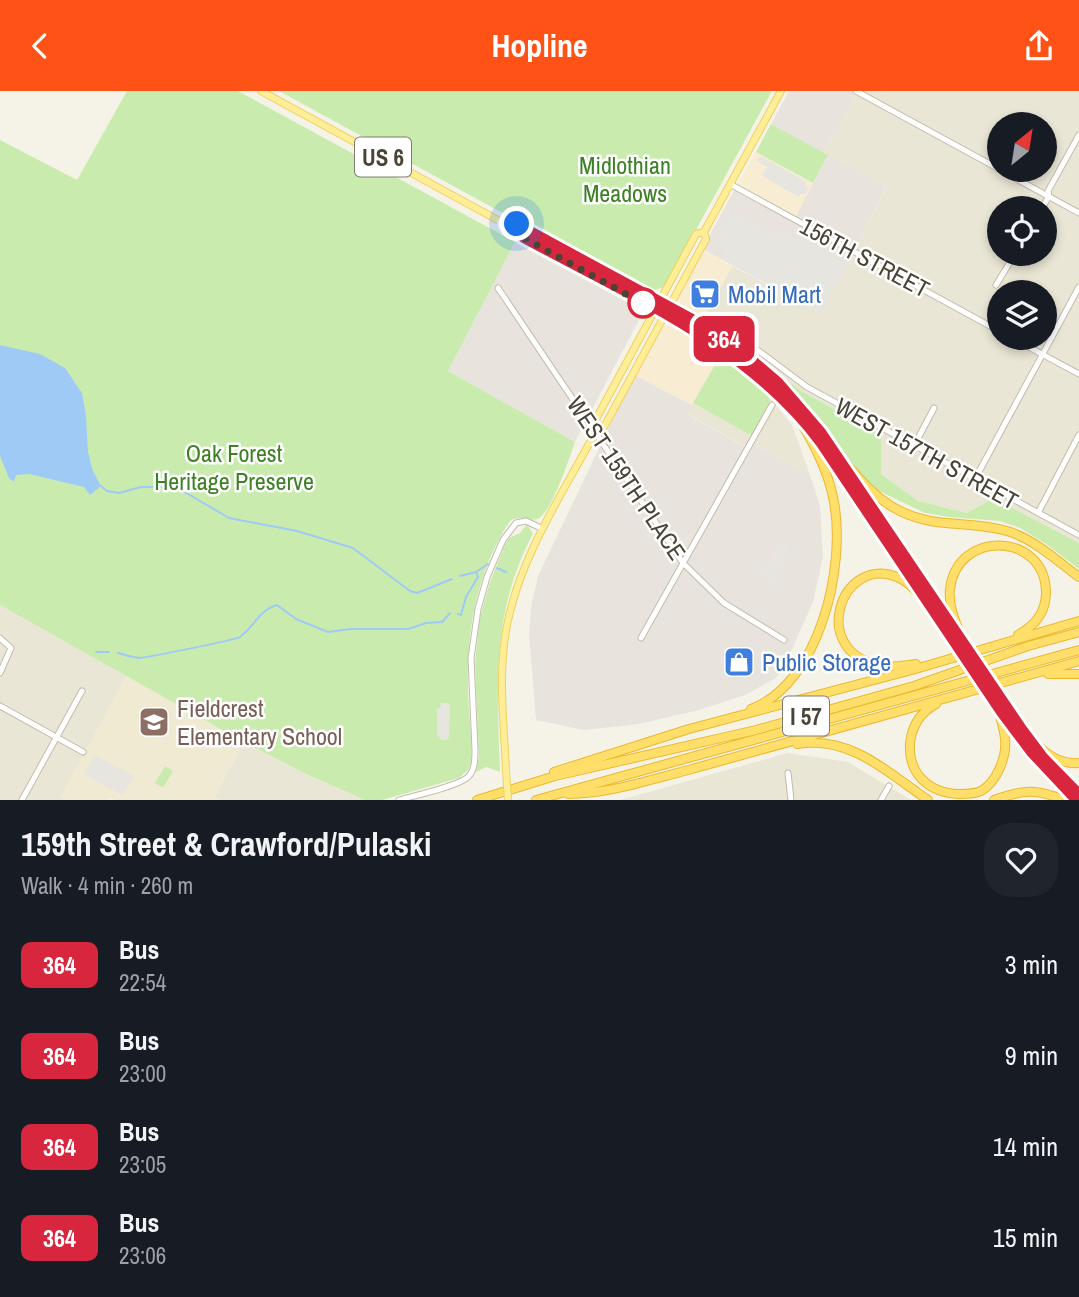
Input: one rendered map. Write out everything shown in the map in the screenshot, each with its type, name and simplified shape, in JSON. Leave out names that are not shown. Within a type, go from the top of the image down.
[{"type":"highway","points":[[710,724],[758,706],[778,693],[795,674],[808,653],[831,593],[837,564],[838,531],[834,501],[828,475],[793,409]]},
{"type":"highway","points":[[833,450],[860,482],[892,507],[929,521],[991,527],[1017,534],[1037,545],[1079,577]]},
{"type":"highway","points":[[962,645],[953,614],[950,590],[954,574],[969,554],[986,546],[1002,545],[1020,549],[1033,559],[1043,573],[1046,584],[1046,601],[1040,617],[1028,629],[1008,641]]},
{"type":"highway","points":[[933,610],[905,581],[893,576],[874,575],[855,583],[846,594],[839,607],[838,624],[840,637],[850,650],[870,662],[896,666],[936,662]]},
{"type":"highway","points":[[529,784],[559,769],[710,724],[1079,621]]},
{"type":"highway","name":"I 57","points":[[477,800],[555,776],[756,730],[914,685],[1028,646],[1079,632]]},
{"type":"highway","name":"I 57","points":[[536,800],[1079,650]]},
{"type":"highway","points":[[558,794],[581,794],[632,784],[1079,661]]},
{"type":"highway","points":[[1027,676],[1079,674]]},
{"type":"highway","points":[[962,695],[933,706],[919,718],[911,734],[909,753],[914,768],[922,780],[936,790],[965,794],[981,791],[991,781],[999,769],[1005,748],[998,707]]},
{"type":"highway","points":[[1022,729],[1051,757],[1067,763],[1079,763]]},
{"type":"highway","points":[[752,751],[810,741],[844,746],[868,757],[928,800]]},
{"type":"highway","points":[[994,800],[1023,790],[1041,791],[1064,800]]},
{"type":"main road","name":"US 6","points":[[261,91],[665,315],[720,347],[770,387],[793,409],[820,442],[933,610],[962,645],[987,692],[1031,752],[1076,800]]},
{"type":"main road","points":[[508,800],[502,663],[513,601],[526,564],[597,431],[604,427],[670,306],[706,239],[704,232],[781,91]]},
{"type":"main road","name":"US 6","points":[[505,224],[517,224],[660,300],[721,336],[770,374],[796,400],[833,450],[962,645],[1022,729],[1043,757],[1079,794]]},
{"type":"main road","points":[[597,431],[596,419],[696,234],[704,232]]},
{"type":"street","points":[[856,91],[987,163]]},
{"type":"street","points":[[1049,196],[1048,191],[1079,135]]},
{"type":"street","points":[[1022,182],[1047,196]]},
{"type":"street","name":"156TH STREET","points":[[730,184],[987,324]]},
{"type":"street","points":[[1057,201],[1079,213]]},
{"type":"street","points":[[975,479],[1079,287]]},
{"type":"street","name":"WEST 159TH PLACE","points":[[498,288],[597,431],[683,563],[724,603],[784,641]]},
{"type":"street","name":"WEST 157TH STREET","points":[[712,316],[807,387],[1079,535]]},
{"type":"street","points":[[1034,350],[1079,374]]},
{"type":"street","points":[[641,638],[772,405]]},
{"type":"street","points":[[914,446],[934,408]]},
{"type":"street","points":[[1038,513],[1079,435]]},
{"type":"street","points":[[399,800],[461,782],[471,772],[475,761],[471,658],[478,609],[487,577],[503,540],[516,523],[526,521],[543,529]]},
{"type":"street","points":[[0,638],[11,648],[0,673]]},
{"type":"street","points":[[22,800],[82,691]]},
{"type":"street","points":[[0,706],[83,752]]},
{"type":"street","points":[[788,773],[791,800]]},
{"type":"street","points":[[881,800],[889,786]]},
{"type":"shaded area","points":[[789,91],[858,91],[823,153],[771,124]]},
{"type":"shaded area","points":[[858,91],[1079,91],[1079,543],[993,498],[967,513],[918,501],[881,474],[881,435],[803,392],[702,321],[732,266],[822,313],[886,188],[823,153]]},
{"type":"shaded area","points":[[756,152],[813,183],[796,216],[738,184]]},
{"type":"shaded area","points":[[828,155],[886,187],[855,249],[796,216]]},
{"type":"shaded area","points":[[760,156],[807,182],[805,186],[809,188],[805,195],[801,193],[799,197],[762,176],[767,167],[757,161]]},
{"type":"shaded area","points":[[735,189],[853,255],[822,313],[702,249]]},
{"type":"shaded area","points":[[731,212],[779,238],[784,231],[846,265],[822,312],[722,259],[726,250],[715,243]]},
{"type":"shaded area","points":[[515,242],[634,306],[642,314],[575,442],[448,371]]},
{"type":"shaded area","points":[[702,249],[732,266],[702,321],[680,305],[678,297]]},
{"type":"shaded area","points":[[671,324],[679,325],[723,351],[692,405],[634,375],[661,328]]},
{"type":"shaded area","points":[[634,375],[692,405],[688,415],[747,448],[751,443],[810,475],[820,506],[823,557],[813,602],[785,665],[776,678],[745,695],[699,710],[639,724],[584,730],[536,720],[529,634],[531,607],[538,576]]},
{"type":"shaded area","points":[[769,397],[792,425],[810,475],[751,443],[748,448],[687,414],[693,403],[752,436]]},
{"type":"shaded area","points":[[779,542],[787,546],[788,552],[769,588],[765,586],[769,578],[761,575]]},
{"type":"shaded area","points":[[0,605],[127,675],[61,797],[65,800],[0,800]]},
{"type":"shaded area","name":"Fieldcrest Elementary School","points":[[127,675],[244,742],[214,796],[220,800],[65,800],[60,797]]},
{"type":"shaded area","points":[[441,703],[448,703],[450,706],[447,740],[442,740],[437,735],[437,708],[440,708]]},
{"type":"shaded area","points":[[244,742],[365,800],[220,800],[214,797]]},
{"type":"shaded area","points":[[788,753],[848,762],[911,800],[620,800]]},
{"type":"shaded area","points":[[94,755],[134,776],[123,795],[84,774]]},
{"type":"green space","name":"Oak Forest Heritage Preserve","points":[[127,91],[238,91],[515,242],[448,371],[575,442],[548,507],[537,519],[517,518],[510,521],[482,579],[469,644],[471,763],[459,778],[382,800],[365,800],[244,742],[0,605],[0,140],[77,180]]},
{"type":"green space","name":"Midlothian Meadows","points":[[279,91],[772,91],[668,281],[664,287],[652,291]]},
{"type":"green space","points":[[771,124],[828,155],[813,183],[756,152]]},
{"type":"green space","points":[[723,351],[784,403],[776,405],[769,398],[769,406],[752,436],[693,403]]},
{"type":"green space","points":[[765,365],[803,392],[881,435],[881,474],[918,501],[967,513],[993,498],[1079,543],[1079,569],[1020,528],[1000,521],[925,513],[877,490],[865,480],[813,413]]},
{"type":"green space","points":[[527,524],[533,534],[519,563],[503,621],[498,680],[500,772],[486,767],[476,772],[479,757],[475,662],[480,617],[505,545],[509,538],[520,533]]},
{"type":"green space","points":[[165,766],[173,771],[163,788],[155,783]]},
{"type":"water","points":[[0,345],[40,354],[65,368],[82,393],[88,452],[93,471],[101,486],[90,495],[84,487],[29,474],[16,475],[14,482],[9,478],[0,456]]},
{"type":"waterway","points":[[101,486],[107,491],[119,493],[141,487],[176,487],[229,518],[297,531],[353,548],[410,591],[417,593],[452,579]]},
{"type":"waterway","points":[[460,576],[476,572],[488,564]]},
{"type":"waterway","points":[[497,568],[506,572]]},
{"type":"waterway","points":[[458,614],[461,615],[466,597],[478,577],[476,572]]},
{"type":"waterway","points":[[118,653],[139,658],[234,639],[240,637],[261,615],[277,605],[296,619],[328,632],[350,629],[408,629],[426,623],[442,622],[450,613]]},
{"type":"waterway","points":[[96,652],[109,652]]},
{"type":"bus line","name":"364","points":[[1076,800],[1031,752],[1001,712],[820,442],[793,409],[720,347],[513,232],[505,224],[517,224],[678,310],[721,336],[778,382],[821,432],[1022,729],[1043,757],[1079,794]]},
{"type":"place","name":"Mobil Mart","points":[[705,294]]},
{"type":"place","name":"Public Storage","points":[[739,662]]},
{"type":"place","name":"Fieldcrest Elementary School","points":[[154,722]]},
{"type":"route","points":[[517,224],[505,224],[513,232],[646,305],[643,303]]}]
